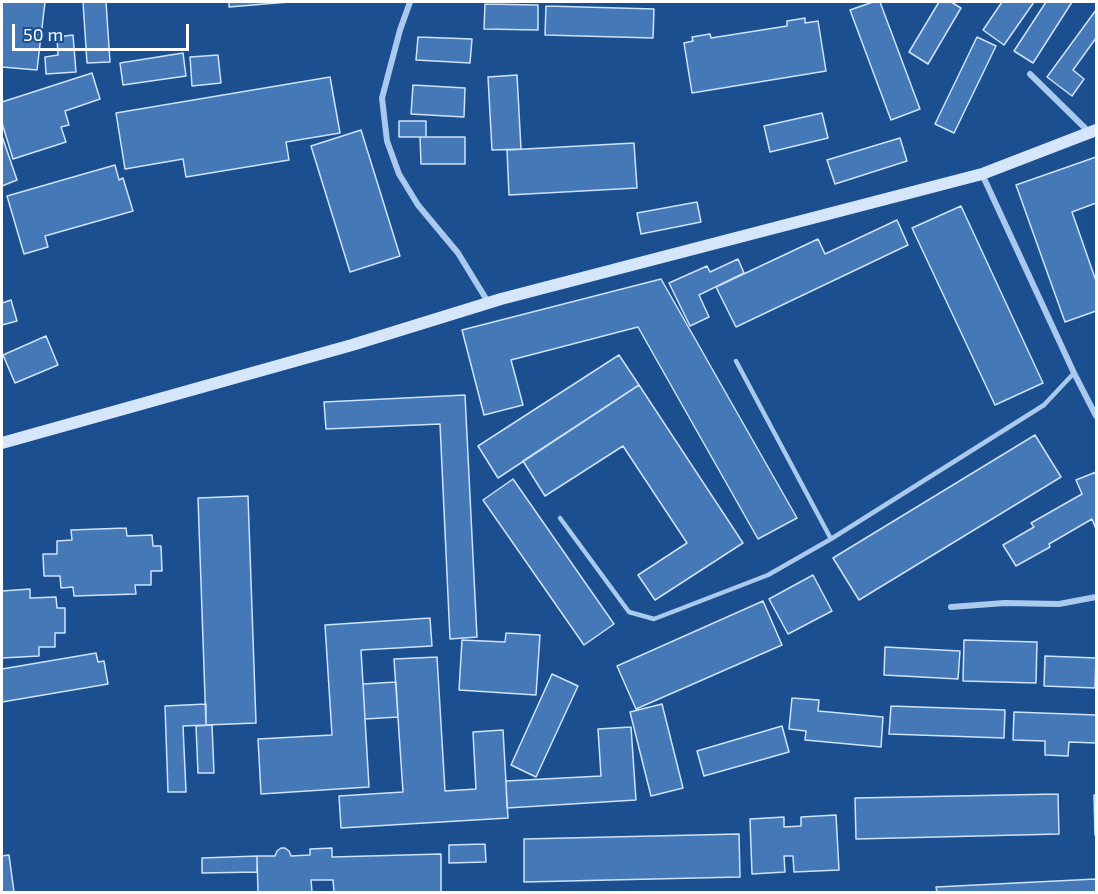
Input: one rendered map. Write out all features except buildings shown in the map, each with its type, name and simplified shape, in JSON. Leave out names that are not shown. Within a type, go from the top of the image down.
[{"type":"street","points":[[410,2],[382,98],[387,141],[399,174],[418,205],[458,253],[488,303]]},
{"type":"street","points":[[2,443],[352,345],[488,303],[982,174],[1093,131],[1030,74]]},
{"type":"street","points":[[982,174],[1096,416]]},
{"type":"street","points":[[951,607],[1005,603],[1059,604],[1096,597]]},
{"type":"lane","points":[[736,361],[831,539]]},
{"type":"lane","points":[[560,518],[629,612],[654,620],[768,575],[831,539],[1044,405],[1074,373]]}]
